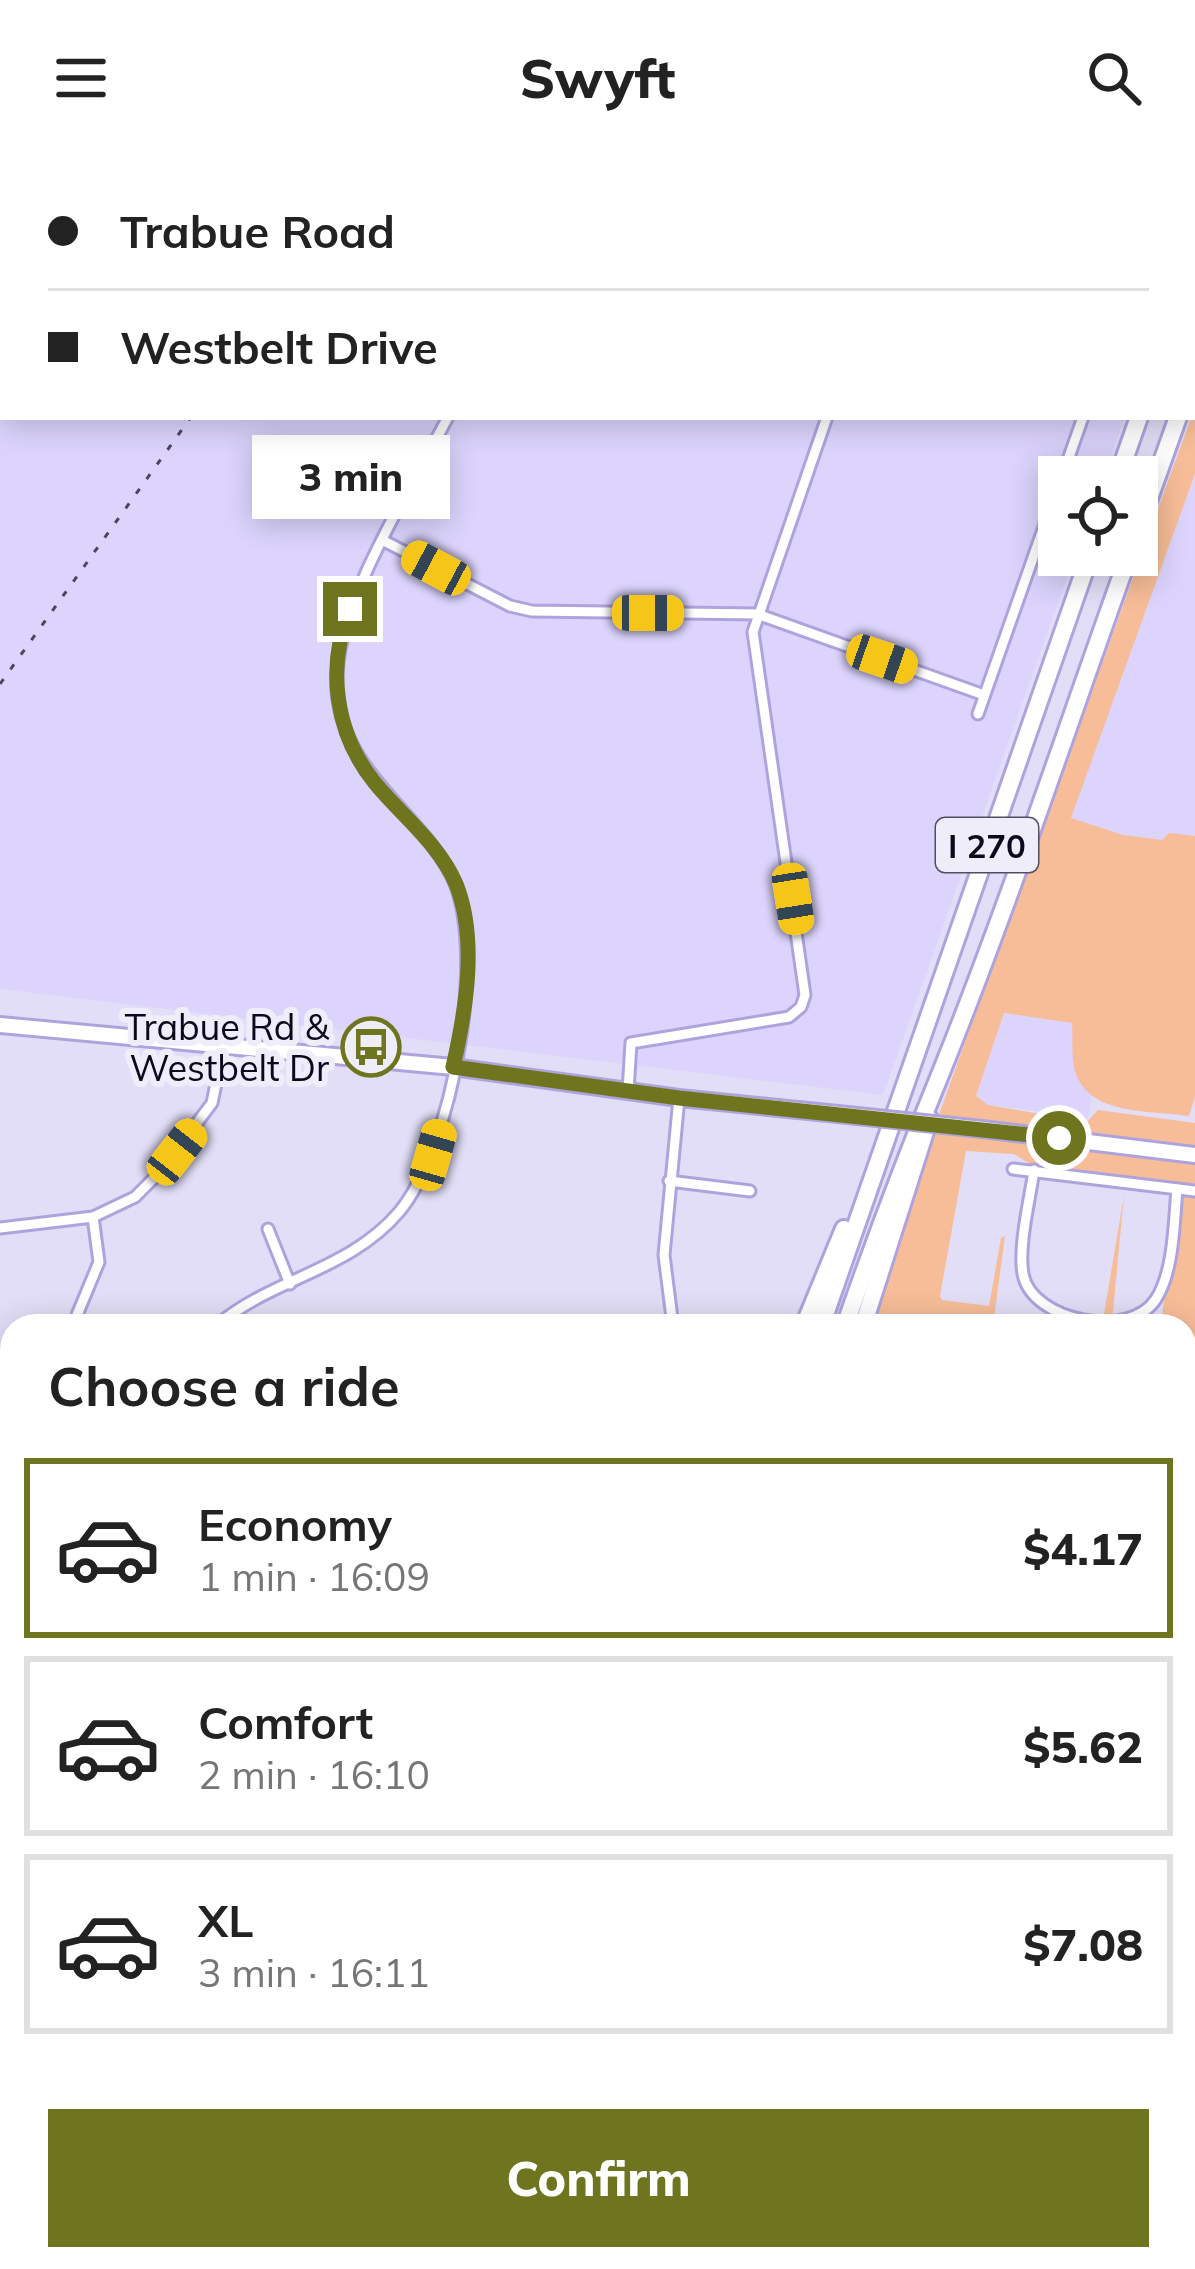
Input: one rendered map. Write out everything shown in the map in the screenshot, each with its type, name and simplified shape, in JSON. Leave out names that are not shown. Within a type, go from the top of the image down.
[{"type":"highway","points":[[1125,456],[1138,420]]},
{"type":"highway","points":[[1158,473],[1177,420]]},
{"type":"highway","name":"I 270","points":[[825,1314],[1083,576]]},
{"type":"highway","name":"I 270","points":[[848,1314],[1121,576]]},
{"type":"highway","points":[[867,1314],[941,1071]]},
{"type":"highway","points":[[809,1314],[885,1135]]},
{"type":"main road","points":[[0,1025],[453,1067],[679,1098],[1195,1155]]},
{"type":"street","points":[[231,1314],[247,1301],[349,1256],[401,1209],[433,1155],[453,1067],[468,957],[466,919],[435,849],[360,761],[337,694],[341,635],[446,420]]},
{"type":"street","points":[[628,1091],[631,1043],[789,1017],[802,1007],[806,995],[753,632],[826,420]]},
{"type":"street","points":[[1069,456],[1082,420]]},
{"type":"street","points":[[384,541],[509,606],[532,611],[757,614],[984,694]]},
{"type":"street","points":[[978,714],[1038,543]]},
{"type":"street","points":[[0,1228],[93,1217],[135,1197],[193,1132],[212,1103],[224,1045]]},
{"type":"street","points":[[671,1314],[664,1255],[679,1098]]},
{"type":"street","points":[[1013,1168],[1195,1191]]},
{"type":"street","points":[[1034,1171],[1024,1277],[1034,1295],[1067,1314]]},
{"type":"street","points":[[669,1181],[750,1191]]},
{"type":"street","points":[[1138,1314],[1158,1297],[1166,1278],[1177,1189]]},
{"type":"street","points":[[77,1314],[99,1262],[93,1217]]},
{"type":"street","points":[[268,1229],[290,1284]]},
{"type":"shaded area","points":[[0,420],[1124,420],[1111,456],[1038,456],[1038,576],[1068,576],[883,1095],[0,989]]},
{"type":"shaded area","points":[[1190,420],[1195,420],[1195,474],[1071,818],[1123,835],[1162,840],[1169,833],[1195,836],[1195,1097],[1189,1116],[1122,1108],[1093,1096],[1075,1071],[1072,1023],[1004,1013],[976,1096],[988,1105],[1087,1122],[1098,1110],[1195,1123],[1195,1146],[938,1117],[1134,576],[1158,576],[1158,509]]},
{"type":"shaded area","points":[[1195,474],[1195,836],[1169,833],[1162,840],[1123,835],[1070,819]]},
{"type":"shaded area","points":[[1003,1013],[1072,1023],[1075,1069],[1092,1094],[1087,1122],[988,1105],[976,1097]]},
{"type":"shaded area","points":[[935,1130],[1195,1163],[1195,1185],[1033,1166],[1014,1154],[966,1151],[940,1296],[989,1306],[1005,1236],[995,1314],[876,1314]]},
{"type":"shaded area","points":[[1184,1193],[1195,1194],[1195,1314],[1162,1314],[1169,1260]]},
{"type":"shaded area","points":[[1124,1195],[1113,1314],[1104,1314]]},
{"type":"railway","points":[[0,684],[189,420]]},
{"type":"place","name":"Trabue Rd & Westbelt Dr","points":[[371,1047]]},
{"type":"route","points":[[350,609],[337,661],[337,694],[347,733],[374,782],[442,859],[464,909],[468,957],[453,1067],[679,1098],[1059,1138]]}]
